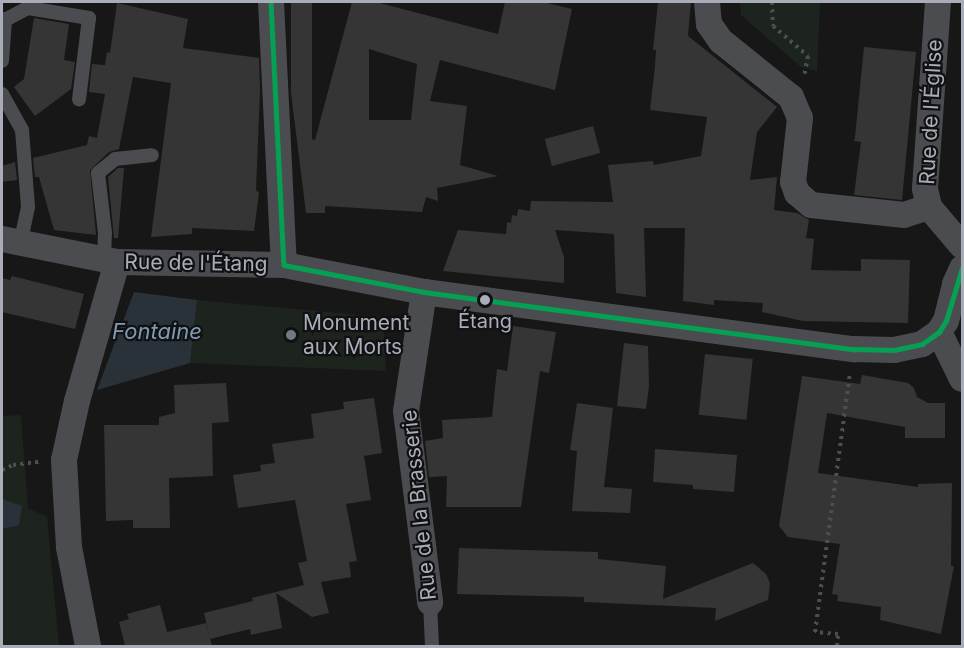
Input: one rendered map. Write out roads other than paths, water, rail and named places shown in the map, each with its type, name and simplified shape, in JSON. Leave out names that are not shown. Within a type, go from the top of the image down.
[{"type":"street","points":[[271,2],[284,266]]},
{"type":"street","points":[[707,2],[710,24],[721,41],[791,97],[800,118],[793,182],[797,193],[811,205],[904,215],[929,207]]},
{"type":"street","name":"Rue de l'Église","points":[[938,2],[925,189],[929,207],[963,246]]},
{"type":"street","name":"Rue de l'Étang","points":[[11,241],[111,261],[284,266],[424,292],[854,349],[894,350],[922,344],[939,332]]},
{"type":"street","points":[[88,646],[69,547],[64,460],[111,261]]},
{"type":"street","points":[[963,268],[955,284],[945,321],[939,332],[963,379]]},
{"type":"street","name":"Rue de la Brasserie","points":[[424,292],[406,411],[430,602]]},
{"type":"lane","points":[[2,61],[3,20],[28,8],[89,18],[79,99]]},
{"type":"lane","name":"Rue de l'Étang","points":[[2,94],[22,130],[28,207],[11,241]]},
{"type":"lane","points":[[111,261],[105,233],[98,173],[115,159],[152,155]]},
{"type":"lane","name":"Rue de la Brasserie","points":[[430,602],[432,646]]},
{"type":"water","name":"Fontaine","points":[[134,292],[197,300],[190,363],[97,390]]},
{"type":"water","points":[[2,499],[22,506],[19,525],[2,529]]},
{"type":"place","name":"Étang","points":[[485,300]]},
{"type":"place","name":"Monument aux Morts","points":[[291,335]]}]
